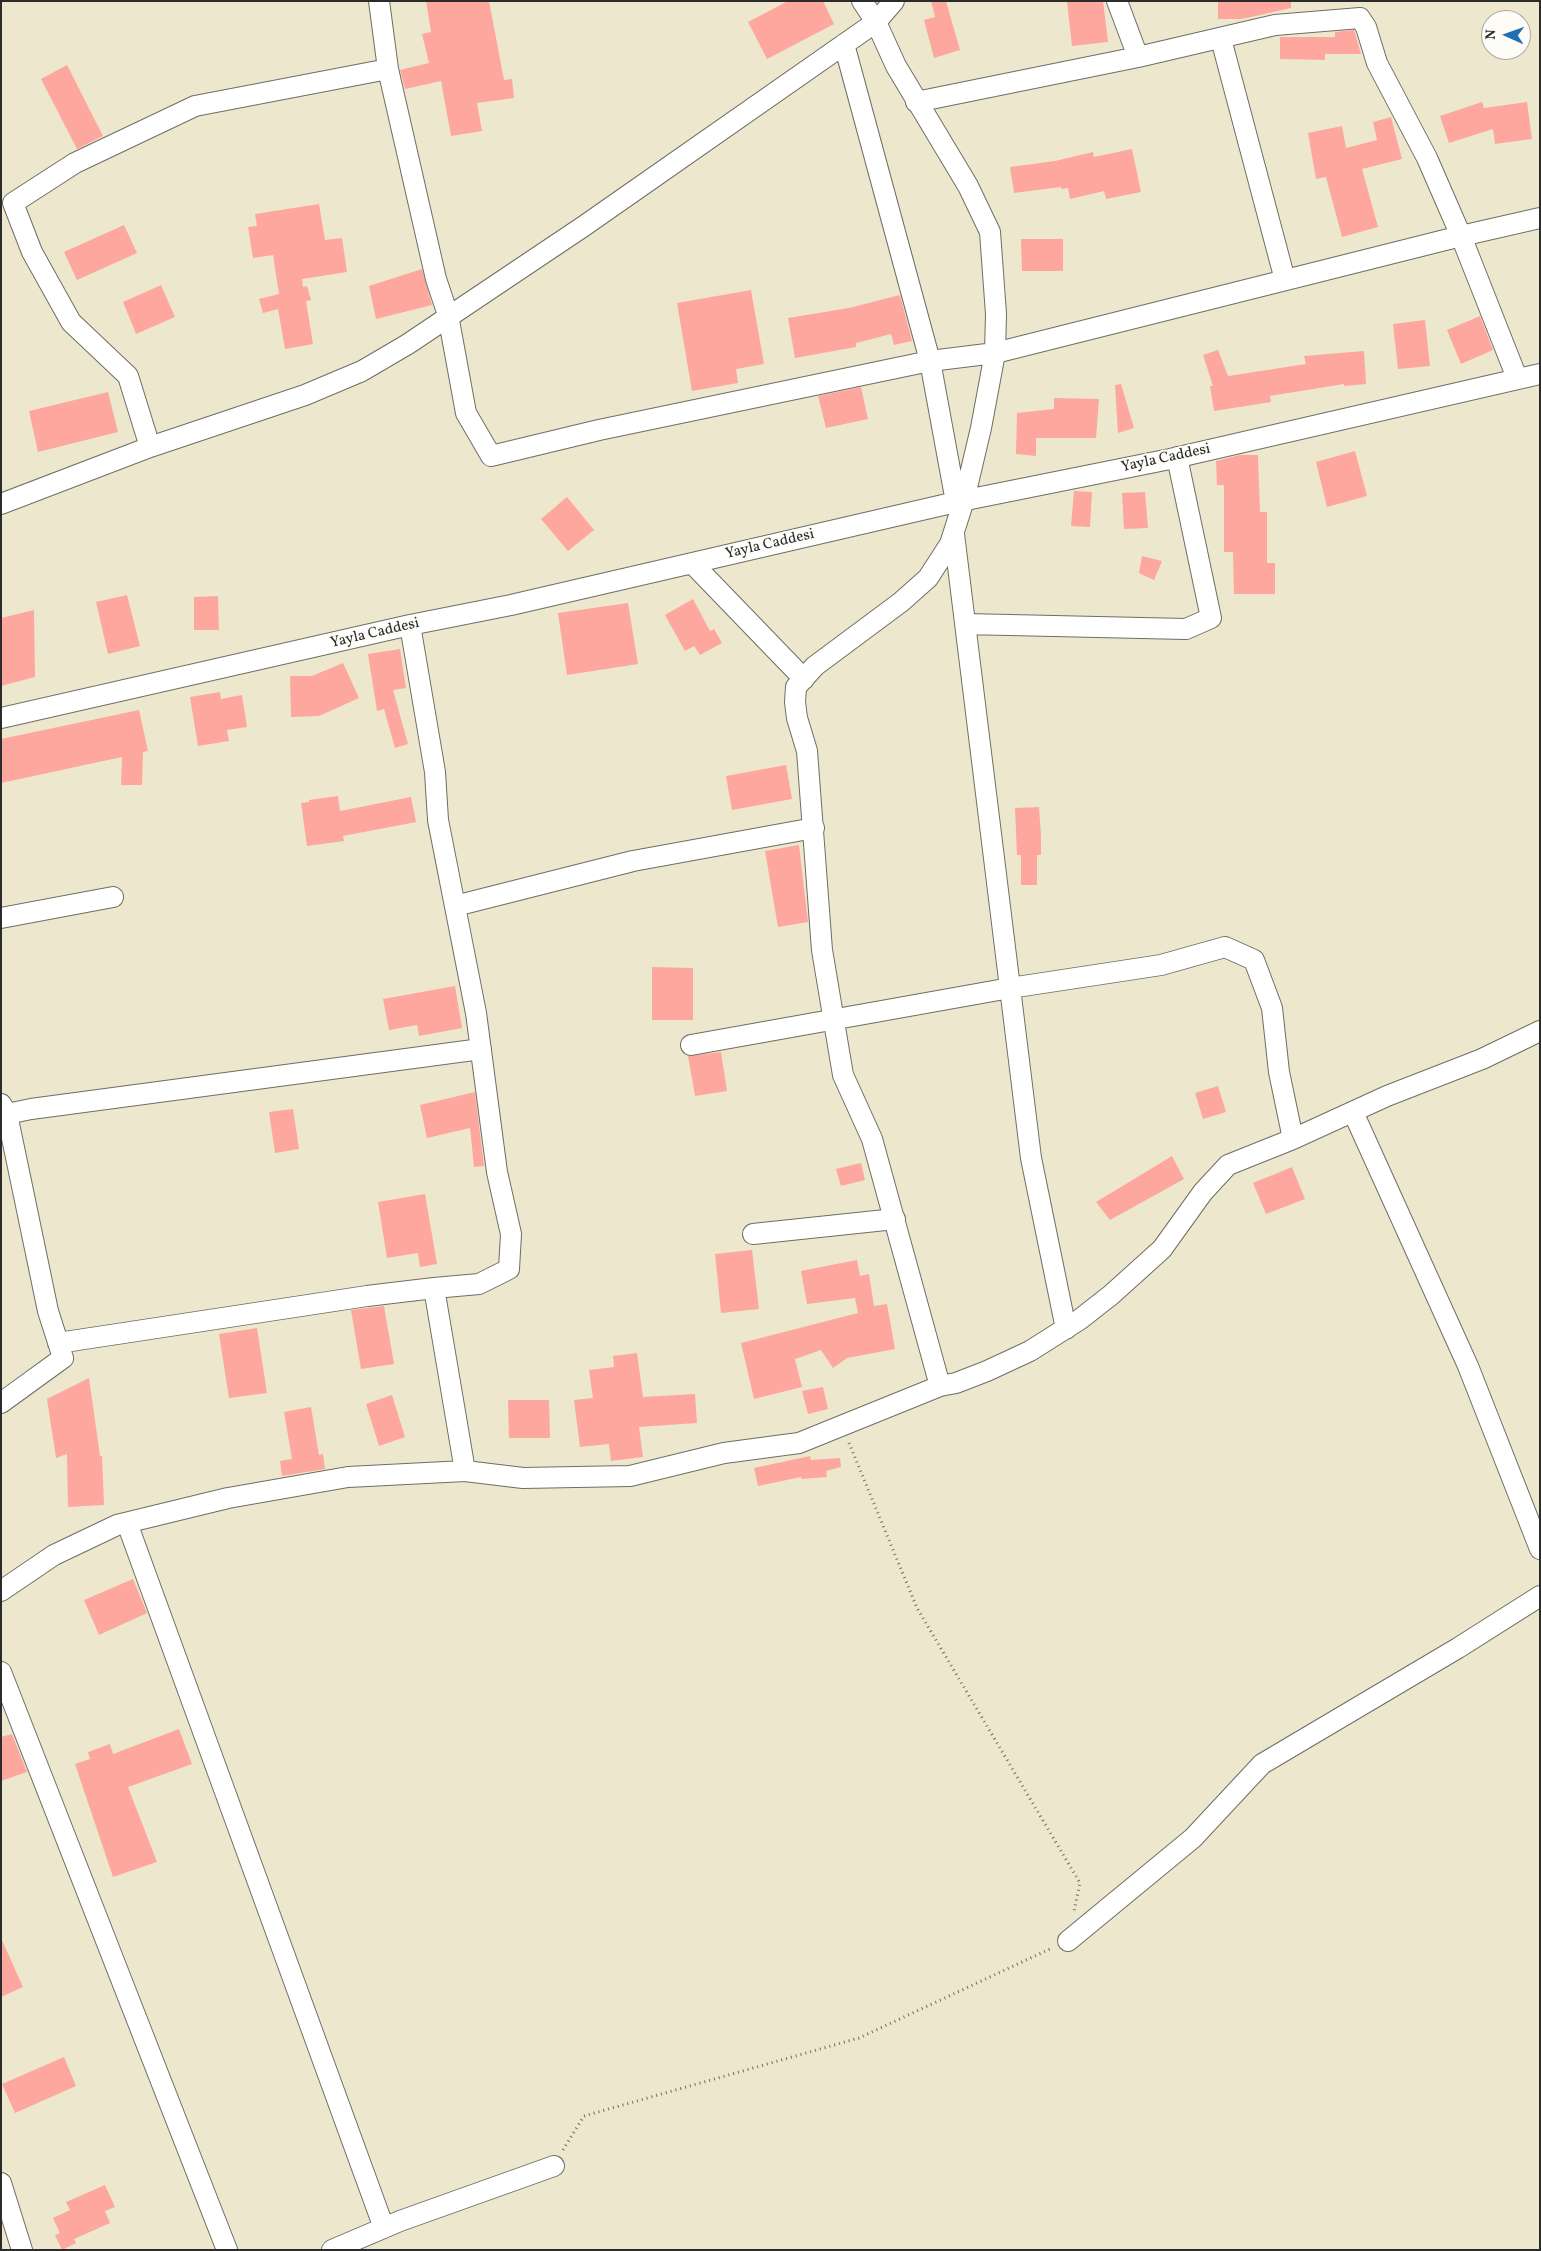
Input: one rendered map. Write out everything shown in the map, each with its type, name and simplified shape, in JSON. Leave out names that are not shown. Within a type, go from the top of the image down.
[{"type":"street","points":[[379,1],[388,69],[436,279],[448,315],[466,412],[491,456],[600,430],[930,360],[996,353],[1460,236],[1540,218]]},
{"type":"street","points":[[862,1],[876,22],[896,66],[916,102],[968,186],[990,232],[996,353],[950,544],[928,578],[901,602],[816,666],[796,687],[795,702],[797,718],[807,751],[822,950],[843,1075],[872,1139],[940,1386]]},
{"type":"street","points":[[1,504],[150,447],[305,395],[362,372],[584,226],[876,22],[894,1]]},
{"type":"street","points":[[1117,1],[1138,57]]},
{"type":"street","points":[[916,102],[1138,57],[1275,26],[1360,18],[1366,27],[1376,63],[1427,158],[1517,378]]},
{"type":"street","points":[[1221,39],[1285,280]]},
{"type":"street","points":[[844,44],[930,360],[960,501]]},
{"type":"street","points":[[150,447],[128,376],[71,322],[32,252],[7,199],[75,163],[195,106],[388,69]]},
{"type":"street","name":"Yayla Caddesi","points":[[1,718],[410,625],[511,605],[960,501],[1177,457],[1540,374]]},
{"type":"street","points":[[965,624],[1186,630],[1211,618],[1177,457]]},
{"type":"street","points":[[954,533],[1031,1158],[1066,1329]]},
{"type":"street","points":[[692,563],[804,679]]},
{"type":"street","points":[[58,1343],[368,1296],[479,1284],[509,1269],[511,1234],[497,1172],[482,1049],[438,820],[435,772],[410,625]]},
{"type":"street","points":[[455,906],[633,861],[814,828]]},
{"type":"street","points":[[1,918],[113,898]]},
{"type":"street","points":[[691,1045],[832,1018],[1160,965],[1225,947],[1254,960],[1272,1008],[1280,1072],[1294,1139]]},
{"type":"street","points":[[1,1591],[54,1555],[127,1523],[228,1498],[348,1477],[465,1471],[523,1478],[630,1476],[724,1454],[799,1443],[940,1386],[956,1383],[987,1372],[1030,1351],[1066,1329],[1111,1295],[1162,1249],[1203,1192],[1228,1165],[1482,1059],[1540,1031]]},
{"type":"street","points":[[1,1403],[63,1358],[48,1311],[3,1108],[31,1109],[482,1049]]},
{"type":"street","points":[[1353,1112],[1468,1366],[1540,1549]]},
{"type":"street","points":[[753,1234],[895,1219]]},
{"type":"street","points":[[434,1288],[465,1471]]},
{"type":"street","points":[[127,1523],[384,2228]]},
{"type":"street","points":[[1068,1941],[1194,1838],[1262,1764],[1458,1648],[1540,1596]]},
{"type":"street","points":[[1,1672],[227,2250]]},
{"type":"street","points":[[332,2250],[384,2228],[554,2166]]},
{"type":"street","points":[[1,2183],[22,2250]]},
{"type":"path","points":[[841,1425],[917,1608],[1080,1882],[1074,1912]]},
{"type":"path","points":[[554,2166],[584,2116],[860,2038],[1068,1941]]},
{"type":"building","points":[[426,1],[489,1],[504,80],[512,79],[514,98],[477,103],[482,131],[451,136],[441,81],[405,89],[400,70],[429,63],[422,34],[431,32]]},
{"type":"building","points":[[788,1],[823,1],[834,24],[767,59],[748,22]]},
{"type":"building","points":[[931,1],[946,1],[960,50],[934,58],[924,20],[935,17]]},
{"type":"building","points":[[1067,1],[1103,1],[1108,42],[1072,46]]},
{"type":"building","points":[[1218,1],[1291,1],[1291,8],[1242,19],[1218,19]]},
{"type":"building","points":[[1354,30],[1361,54],[1325,54],[1325,60],[1280,59],[1280,37],[1335,37],[1335,32]]},
{"type":"building","points":[[67,65],[103,136],[77,149],[41,79]]},
{"type":"building","points":[[1482,102],[1484,108],[1527,102],[1532,139],[1495,144],[1493,129],[1449,143],[1440,116]]},
{"type":"building","points":[[1391,117],[1402,159],[1362,169],[1378,227],[1342,237],[1326,177],[1316,179],[1308,133],[1342,126],[1346,148],[1377,140],[1373,122]]},
{"type":"building","points":[[1132,149],[1141,192],[1106,199],[1104,191],[1070,199],[1068,188],[1061,189],[1061,187],[1014,193],[1010,167],[1055,161],[1093,152],[1094,157]]},
{"type":"building","points":[[319,204],[325,240],[342,238],[347,272],[302,279],[303,287],[307,286],[311,300],[306,301],[313,344],[285,349],[278,309],[263,313],[259,299],[279,294],[273,255],[253,258],[248,227],[257,226],[255,214]]},
{"type":"building","points":[[124,225],[137,253],[77,280],[64,252]]},
{"type":"building","points":[[1021,239],[1063,239],[1063,271],[1022,271]]},
{"type":"building","points":[[422,269],[432,305],[376,319],[369,286]]},
{"type":"building","points":[[161,285],[175,317],[136,334],[123,302]]},
{"type":"building","points":[[751,290],[764,364],[736,369],[738,383],[692,391],[677,303]]},
{"type":"building","points":[[900,295],[912,341],[894,345],[891,334],[856,343],[856,347],[795,358],[788,318],[849,308]]},
{"type":"building","points":[[1480,316],[1493,350],[1461,364],[1447,330]]},
{"type":"building","points":[[1425,320],[1430,366],[1398,369],[1393,324]]},
{"type":"building","points":[[1218,350],[1228,376],[1306,364],[1304,356],[1364,351],[1366,384],[1344,386],[1344,384],[1270,396],[1271,402],[1214,411],[1210,386],[1213,386],[1203,355]]},
{"type":"building","points":[[1121,384],[1134,428],[1118,433],[1115,385]]},
{"type":"building","points":[[861,387],[868,419],[826,428],[818,396]]},
{"type":"building","points":[[108,392],[118,432],[38,452],[29,411]]},
{"type":"building","points":[[1054,398],[1099,399],[1096,438],[1036,438],[1036,456],[1016,454],[1017,413],[1054,409]]},
{"type":"building","points":[[1355,451],[1367,496],[1327,507],[1316,462]]},
{"type":"building","points":[[1240,455],[1258,455],[1260,512],[1267,512],[1267,563],[1275,563],[1275,594],[1234,594],[1233,552],[1224,552],[1224,485],[1217,485],[1216,461]]},
{"type":"building","points":[[1074,491],[1092,492],[1090,527],[1071,526]]},
{"type":"building","points":[[1145,492],[1148,528],[1124,529],[1122,493]]},
{"type":"building","points":[[567,497],[594,530],[568,551],[541,519]]},
{"type":"building","points":[[1142,556],[1162,561],[1154,580],[1139,573]]},
{"type":"building","points":[[127,595],[140,646],[108,654],[96,602]]},
{"type":"building","points":[[218,596],[219,630],[194,630],[194,597]]},
{"type":"building","points":[[693,599],[710,631],[714,629],[722,643],[700,655],[694,646],[685,651],[665,615]]},
{"type":"building","points":[[628,603],[638,664],[567,675],[558,613]]},
{"type":"building","points":[[34,610],[35,677],[1,686],[1,618]]},
{"type":"building","points":[[400,649],[406,688],[393,690],[408,744],[395,748],[384,709],[377,711],[368,654]]},
{"type":"building","points":[[343,663],[359,698],[319,716],[291,717],[290,676],[312,676]]},
{"type":"building","points":[[220,692],[221,699],[242,695],[247,727],[227,730],[229,741],[198,746],[190,697]]},
{"type":"building","points":[[139,710],[148,751],[143,752],[142,785],[121,785],[122,757],[1,783],[1,739]]},
{"type":"building","points":[[786,765],[792,799],[732,810],[726,776]]},
{"type":"building","points":[[338,796],[340,811],[411,797],[416,822],[343,836],[344,841],[307,846],[301,803]]},
{"type":"building","points":[[1039,807],[1041,855],[1037,855],[1037,885],[1021,885],[1021,855],[1017,855],[1015,808]]},
{"type":"building","points":[[799,845],[808,922],[778,927],[765,851]]},
{"type":"building","points":[[652,967],[693,968],[693,1020],[652,1020]]},
{"type":"building","points":[[455,986],[462,1028],[419,1036],[417,1025],[389,1030],[383,999]]},
{"type":"building","points":[[721,1052],[727,1091],[695,1096],[688,1056]]},
{"type":"building","points":[[1218,1086],[1226,1112],[1203,1119],[1195,1093]]},
{"type":"building","points":[[475,1092],[484,1166],[474,1167],[470,1128],[427,1138],[420,1105]]},
{"type":"building","points":[[293,1109],[299,1149],[275,1153],[269,1112]]},
{"type":"building","points":[[1172,1156],[1184,1179],[1110,1220],[1096,1202]]},
{"type":"building","points":[[861,1163],[865,1180],[841,1186],[836,1169]]},
{"type":"building","points":[[1292,1167],[1305,1199],[1266,1214],[1253,1183]]},
{"type":"building","points":[[425,1194],[437,1264],[420,1267],[418,1253],[387,1258],[378,1202]]},
{"type":"building","points":[[752,1250],[759,1309],[721,1313],[715,1254]]},
{"type":"building","points":[[857,1260],[860,1276],[869,1274],[874,1306],[887,1304],[895,1349],[847,1358],[833,1368],[821,1350],[795,1359],[802,1387],[754,1399],[741,1343],[858,1313],[855,1298],[807,1304],[801,1271]]},
{"type":"building","points":[[384,1306],[394,1364],[361,1369],[351,1310]]},
{"type":"building","points":[[257,1328],[267,1393],[229,1398],[219,1334]]},
{"type":"building","points":[[637,1353],[643,1397],[695,1394],[697,1423],[639,1427],[643,1457],[611,1461],[609,1444],[580,1447],[574,1400],[593,1398],[589,1370],[614,1367],[613,1356]]},
{"type":"building","points":[[89,1378],[100,1456],[102,1456],[104,1505],[68,1507],[67,1454],[56,1458],[47,1399]]},
{"type":"building","points":[[823,1387],[828,1409],[808,1414],[802,1391]]},
{"type":"building","points":[[392,1395],[405,1437],[379,1446],[366,1404]]},
{"type":"building","points":[[508,1400],[549,1400],[550,1438],[509,1438]]},
{"type":"building","points":[[311,1407],[319,1455],[323,1454],[325,1469],[282,1476],[280,1461],[292,1459],[284,1412]]},
{"type":"building","points":[[810,1456],[811,1460],[840,1458],[841,1467],[826,1471],[827,1477],[801,1479],[801,1477],[758,1486],[754,1468]]},
{"type":"building","points":[[133,1579],[147,1613],[99,1635],[84,1600]]},
{"type":"building","points":[[179,1729],[192,1764],[128,1787],[157,1862],[113,1877],[75,1764],[90,1759],[88,1752],[110,1744],[113,1754]]},
{"type":"building","points":[[12,1734],[27,1772],[1,1781],[1,1737]]},
{"type":"building","points":[[1,1938],[23,1987],[1,1997]]},
{"type":"building","points":[[64,2057],[76,2086],[15,2113],[2,2084]]},
{"type":"building","points":[[105,2185],[115,2207],[105,2211],[110,2223],[74,2239],[76,2243],[62,2250],[55,2235],[60,2233],[53,2218],[70,2210],[66,2202]]}]
